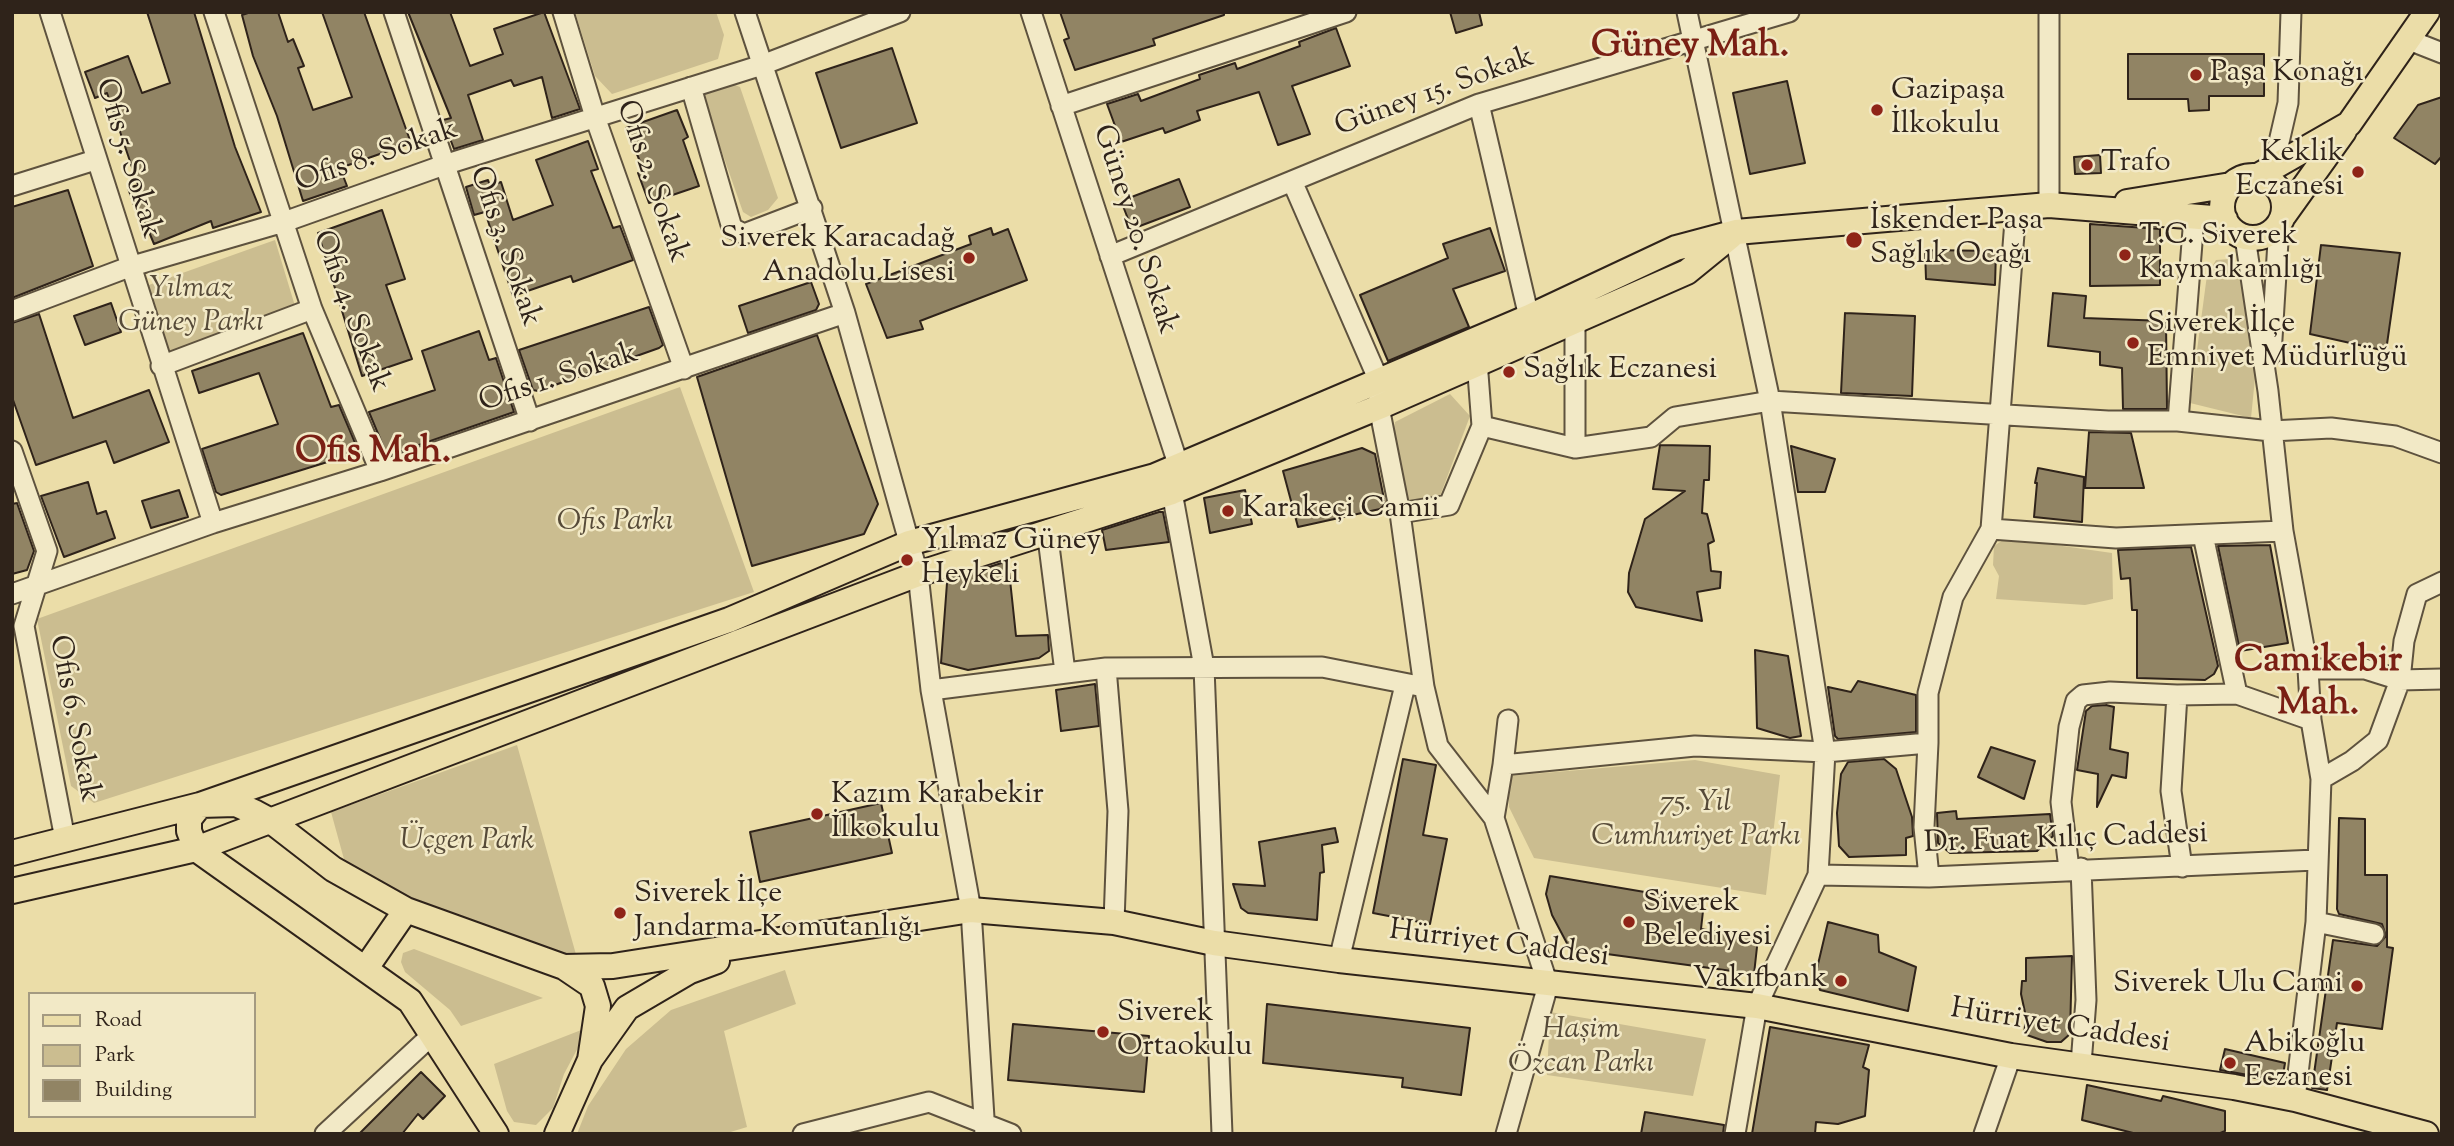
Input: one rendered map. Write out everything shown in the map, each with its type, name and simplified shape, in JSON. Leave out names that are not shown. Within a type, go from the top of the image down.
[{"type":"main road","points":[[2231,185],[2222,201],[2225,219],[2236,233],[2245,237],[2263,237],[2282,220],[2427,12]]},
{"type":"main road","points":[[2085,209],[2231,185],[2248,176],[2266,172],[2348,124]]},
{"type":"main road","points":[[2266,172],[2282,194],[2282,220]]},
{"type":"main road","points":[[12,853],[200,805],[729,620],[909,542],[1155,476],[1529,317],[1676,248],[1736,232],[2049,205],[2225,219]]},
{"type":"main road","points":[[12,891],[196,849],[918,574],[1047,530],[1172,492],[1379,407],[1478,361],[1687,272],[1736,232]]},
{"type":"main road","points":[[200,805],[236,804],[271,821],[333,869],[406,911],[564,967],[592,986],[598,1006],[590,1060]]},
{"type":"main road","points":[[200,805],[189,819],[189,831],[196,849],[410,1001],[496,1134]]},
{"type":"main road","name":"Hürriyet Caddesi","points":[[767,943],[971,909],[1114,922],[1214,943],[1339,960],[1757,1006],[2011,1056],[2081,1064],[2295,1099],[2362,1125],[2426,1134]]},
{"type":"main road","points":[[366,968],[406,911]]},
{"type":"main road","points":[[564,967],[613,966],[767,943]]},
{"type":"main road","points":[[557,1134],[590,1060],[627,1009],[690,971],[767,943]]},
{"type":"street","name":"Ofis 5. Sokak","points":[[50,12],[129,267],[213,523]]},
{"type":"street","name":"Ofis 4. Sokak","points":[[214,12],[312,309],[380,471]]},
{"type":"street","name":"Ofis 3. Sokak","points":[[394,12],[530,421]]},
{"type":"street","name":"Ofis 2. Sokak","points":[[563,12],[595,117],[684,369]]},
{"type":"street","points":[[745,12],[845,313],[918,574],[931,690],[971,909],[985,1130]]},
{"type":"street","name":"Ofis 8. Sokak","points":[[12,310],[129,267],[284,222],[444,165],[762,65],[900,12]]},
{"type":"street","name":"Güney 20. Sokak","points":[[1031,12],[1179,467]]},
{"type":"street","points":[[1061,106],[1346,12]]},
{"type":"street","points":[[1686,12],[1736,232],[1770,401],[1825,752],[1818,875],[1757,1006],[1735,1134]]},
{"type":"street","name":"Güney 15. Sokak","points":[[1110,256],[1479,104],[1789,12]]},
{"type":"street","points":[[2049,12],[2049,205]]},
{"type":"street","points":[[2266,172],[2288,103],[2291,12]]},
{"type":"street","points":[[2409,40],[2442,52]]},
{"type":"street","points":[[691,88],[732,228],[744,234],[812,208]]},
{"type":"street","points":[[1479,104],[1529,317]]},
{"type":"street","points":[[12,186],[96,160]]},
{"type":"street","points":[[1292,181],[1379,381],[1379,407],[1400,513],[1414,686],[1438,746],[1494,818],[1548,985],[1506,1134]]},
{"type":"street","points":[[1929,877],[1924,827],[1928,693],[1953,597],[1991,529],[2016,208]]},
{"type":"street","points":[[2178,421],[2194,217]]},
{"type":"street","points":[[2269,391],[2282,220]]},
{"type":"street","points":[[2245,237],[2269,391],[2283,531],[2308,669],[2311,720],[2321,779],[2316,860],[2316,922],[2295,1099]]},
{"type":"street","points":[[161,366],[312,309]]},
{"type":"street","name":"Ofis 1. Sokak","points":[[12,594],[213,523],[380,471],[845,313]]},
{"type":"street","points":[[1575,321],[1575,448]]},
{"type":"street","points":[[1400,513],[1449,505],[1482,426],[1478,361]]},
{"type":"street","points":[[1482,426],[1575,448],[1651,437],[1675,417],[1770,401],[2108,421],[2178,421],[2271,431],[2331,428],[2382,434],[2442,453]]},
{"type":"street","name":"Ofis 6. Sokak","points":[[12,451],[47,551],[24,626],[65,839]]},
{"type":"street","points":[[1172,492],[1204,667],[1222,1134]]},
{"type":"street","points":[[1991,529],[2116,538],[2283,531]]},
{"type":"street","points":[[1047,530],[1065,672]]},
{"type":"street","points":[[2203,535],[2237,694]]},
{"type":"street","points":[[2321,779],[2352,761],[2378,740],[2400,680],[2404,641],[2417,594],[2442,582]]},
{"type":"street","points":[[931,690],[1106,668],[1204,667],[1322,667],[1414,686]]},
{"type":"street","points":[[1106,668],[1118,811],[1114,922]]},
{"type":"street","points":[[2308,669],[2365,669],[2400,680],[2442,679]]},
{"type":"street","points":[[1339,960],[1414,686]]},
{"type":"street","points":[[2081,1064],[2086,999],[2075,869],[2061,802],[2069,727],[2076,701],[2083,695],[2110,692],[2237,694],[2311,720]]},
{"type":"street","points":[[2176,695],[2171,790],[2182,867]]},
{"type":"street","points":[[1494,818],[1508,720]]},
{"type":"street","points":[[1503,765],[1695,746],[1825,752],[1928,743]]},
{"type":"street","name":"Dr. Fuat Kılıç Caddesi","points":[[1818,875],[1929,877],[2316,860]]},
{"type":"street","points":[[2316,922],[2374,934]]},
{"type":"street","points":[[325,1134],[432,1035]]},
{"type":"street","points":[[1984,1134],[2011,1056]]},
{"type":"street","points":[[803,1134],[929,1102],[985,1130],[1011,1134]]},
{"type":"green space","points":[[575,12],[716,12],[724,35],[718,59],[612,94],[595,76]]},
{"type":"green space","points":[[732,84],[740,87],[778,198],[768,210],[751,217],[743,212],[705,104],[705,94]]},
{"type":"green space","name":"Yılmaz Güney Parkı","points":[[275,240],[295,306],[170,354],[146,286]]},
{"type":"green space","points":[[2230,259],[2243,272],[2255,378],[2251,418],[2190,403],[2207,275],[2216,260]]},
{"type":"green space","name":"Ofis Parkı","points":[[680,387],[754,592],[94,803],[71,786],[37,619]]},
{"type":"green space","points":[[1450,394],[1470,416],[1437,504],[1407,501],[1393,436],[1395,422]]},
{"type":"green space","points":[[2006,538],[2112,553],[2113,599],[2085,605],[1996,599],[1999,576],[1993,565],[1994,546]]},
{"type":"green space","name":"Üçgen Park","points":[[517,745],[577,958],[552,959],[350,881],[331,812]]},
{"type":"green space","name":"75. Yıl Cumhuriyet Parkı","points":[[1695,760],[1780,775],[1766,895],[1534,858],[1509,807],[1509,776]]},
{"type":"green space","points":[[414,949],[543,998],[461,1026],[450,1010],[405,972],[401,962],[403,953]]},
{"type":"green space","points":[[785,970],[796,1004],[724,1031],[747,1127],[724,1134],[577,1134],[588,1106],[626,1049],[671,1010]]},
{"type":"green space","name":"Haşim Özcan Parkı","points":[[1550,1012],[1706,1039],[1693,1096],[1547,1075]]},
{"type":"green space","points":[[589,1027],[564,1074],[553,1108],[536,1125],[514,1122],[507,1111],[494,1064]]},
{"type":"building","points":[[147,12],[194,12],[235,147],[261,212],[213,228],[211,221],[154,244],[140,210],[136,211],[128,188],[138,185],[107,93],[95,98],[85,72],[128,56],[142,93],[170,83]]},
{"type":"building","points":[[251,12],[278,12],[288,42],[293,39],[304,66],[298,68],[313,110],[352,97],[322,12],[364,12],[411,143],[340,168],[347,186],[303,201],[277,116],[253,56],[242,15]]},
{"type":"building","points":[[408,12],[450,12],[470,66],[503,54],[494,29],[544,12],[580,109],[552,118],[542,77],[514,86],[511,80],[468,95],[483,140],[454,149],[443,120],[451,118]]},
{"type":"building","points":[[1060,12],[1224,12],[1224,15],[1153,39],[1155,45],[1075,70],[1064,40],[1069,38]]},
{"type":"building","points":[[1450,12],[1479,12],[1482,25],[1456,33]]},
{"type":"building","points":[[1336,28],[1350,66],[1292,86],[1310,134],[1278,145],[1259,92],[1197,111],[1200,120],[1165,133],[1163,128],[1121,142],[1107,104],[1138,94],[1141,101],[1200,79],[1199,75],[1235,63],[1237,69],[1300,46],[1299,42]]},
{"type":"building","points":[[892,48],[917,123],[841,148],[816,73]]},
{"type":"building","name":"Paşa Konağı","points":[[2128,54],[2264,54],[2264,96],[2209,96],[2209,110],[2189,111],[2188,99],[2128,99]]},
{"type":"building","points":[[1787,81],[1805,163],[1750,174],[1733,93]]},
{"type":"building","points":[[2442,97],[2442,156],[2435,164],[2394,138],[2418,105]]},
{"type":"building","points":[[677,110],[688,137],[683,140],[699,186],[649,203],[638,173],[644,171],[626,128]]},
{"type":"building","points":[[588,141],[598,169],[591,171],[613,228],[620,226],[633,260],[573,282],[571,276],[513,296],[485,212],[474,215],[466,187],[488,180],[490,186],[501,182],[513,220],[553,205],[536,160]]},
{"type":"building","name":"Trafo","points":[[2100,155],[2101,173],[2075,174],[2074,157]]},
{"type":"building","points":[[1179,179],[1190,207],[1132,229],[1121,201]]},
{"type":"building","points":[[68,190],[93,266],[12,298],[12,207]]},
{"type":"building","points":[[382,210],[405,279],[386,285],[412,359],[362,376],[318,233]]},
{"type":"building","name":"T.C. Siverek Kaymakamlığı","points":[[2090,224],[2160,229],[2160,285],[2090,286]]},
{"type":"building","points":[[991,228],[993,235],[1008,229],[1027,280],[920,321],[923,329],[887,338],[866,284],[971,244],[969,236]]},
{"type":"building","points":[[1490,228],[1505,271],[1453,289],[1469,327],[1388,361],[1360,295],[1448,258],[1443,244]]},
{"type":"building","points":[[2321,245],[2400,253],[2386,351],[2310,334]]},
{"type":"building","points":[[1925,250],[1996,251],[1995,285],[1926,279]]},
{"type":"building","points":[[811,282],[819,304],[816,310],[748,333],[739,306]]},
{"type":"building","name":"Siverek İlçe Emniyet Müdürlüğü","points":[[2053,293],[2086,296],[2084,318],[2166,321],[2167,409],[2123,409],[2122,368],[2100,365],[2100,352],[2048,346]]},
{"type":"building","points":[[111,303],[121,332],[85,345],[74,316]]},
{"type":"building","points":[[649,307],[663,345],[659,348],[538,391],[533,390],[519,350]]},
{"type":"building","points":[[1845,313],[1915,316],[1912,396],[1841,393]]},
{"type":"building","points":[[39,314],[73,418],[149,390],[169,442],[114,463],[106,441],[36,465],[12,397],[12,323]]},
{"type":"building","points":[[479,331],[489,360],[496,358],[514,412],[390,455],[386,453],[369,412],[435,390],[422,351]]},
{"type":"building","points":[[303,333],[331,407],[339,405],[356,445],[350,455],[221,495],[216,492],[202,449],[278,424],[259,373],[199,393],[192,371]]},
{"type":"building","points":[[817,335],[878,504],[864,534],[752,566],[697,377]]},
{"type":"building","points":[[2089,432],[2131,433],[2144,488],[2085,488]]},
{"type":"building","points":[[1660,445],[1710,446],[1709,480],[1704,480],[1702,513],[1707,514],[1714,541],[1708,544],[1711,571],[1721,572],[1720,588],[1697,592],[1702,621],[1636,607],[1628,592],[1629,573],[1645,519],[1685,491],[1653,489]]},
{"type":"building","points":[[1791,446],[1835,459],[1825,492],[1798,492]]},
{"type":"building","points":[[1362,448],[1375,454],[1385,504],[1380,509],[1298,527],[1283,471]]},
{"type":"building","points":[[2038,468],[2084,477],[2082,522],[2034,517]]},
{"type":"building","points":[[88,482],[97,514],[106,511],[115,538],[64,557],[41,496]]},
{"type":"building","points":[[179,490],[188,517],[151,528],[142,501]]},
{"type":"building","name":"Karakeçi Camii","points":[[1245,490],[1252,524],[1210,533],[1204,498]]},
{"type":"building","points":[[17,503],[34,551],[27,570],[12,574],[12,504]]},
{"type":"building","points":[[1163,512],[1169,542],[1106,550],[1102,530]]},
{"type":"building","points":[[2270,545],[2288,643],[2240,651],[2218,546]]},
{"type":"building","points":[[2191,547],[2218,666],[2214,674],[2205,680],[2137,678],[2137,610],[2132,610],[2130,578],[2121,579],[2118,550]]},
{"type":"building","points":[[1008,561],[1016,636],[1048,635],[1049,651],[1039,658],[968,670],[941,663],[947,583],[954,578]]},
{"type":"building","points":[[1755,650],[1788,656],[1801,736],[1790,738],[1757,728]]},
{"type":"building","points":[[1858,681],[1916,695],[1916,732],[1838,739],[1835,736],[1828,687],[1851,692]]},
{"type":"building","points":[[1095,684],[1099,726],[1061,731],[1056,690]]},
{"type":"building","points":[[2092,706],[2114,707],[2110,749],[2128,753],[2126,778],[2112,775],[2097,807],[2098,774],[2077,770],[2086,711]]},
{"type":"building","points":[[1991,747],[2035,761],[2024,799],[1978,777]]},
{"type":"building","points":[[1403,759],[1436,765],[1423,835],[1447,839],[1430,924],[1373,913]]},
{"type":"building","points":[[1884,759],[1896,769],[1912,817],[1913,836],[1906,838],[1906,855],[1849,857],[1839,846],[1837,813],[1841,774],[1848,762]]},
{"type":"building","points":[[881,803],[892,853],[760,882],[750,832]]},
{"type":"building","points":[[1956,811],[1957,819],[2050,814],[2053,836],[2037,851],[1950,853],[1938,843],[1937,813]]},
{"type":"building","name":"Siverek Ulu Cami","points":[[2339,818],[2365,819],[2365,875],[2387,875],[2387,947],[2393,948],[2382,1029],[2337,1023],[2327,1090],[2312,1088],[2333,940],[2377,946],[2386,936],[2382,924],[2339,914],[2337,909]]},
{"type":"building","points":[[1335,828],[1338,842],[1322,845],[1324,872],[1320,873],[1317,920],[1248,913],[1241,908],[1233,884],[1265,886],[1259,842]]},
{"type":"building","name":"Siverek Belediyesi","points":[[1550,876],[1704,902],[1701,929],[1758,938],[1754,974],[1570,949],[1552,915],[1546,894]]},
{"type":"building","points":[[1828,922],[1878,935],[1879,952],[1916,967],[1908,1011],[1820,990],[1815,977]]},
{"type":"building","points":[[2072,956],[2070,1034],[2061,1042],[2047,1042],[2024,1034],[2026,1017],[2021,994],[2022,981],[2026,981],[2026,958]]},
{"type":"building","points":[[1267,1004],[1470,1028],[1461,1095],[1402,1087],[1403,1078],[1263,1063]]},
{"type":"building","points":[[1013,1024],[1149,1036],[1144,1092],[1008,1080]]},
{"type":"building","points":[[1770,1027],[1869,1045],[1863,1067],[1869,1070],[1865,1116],[1838,1124],[1816,1122],[1815,1134],[1752,1134]]},
{"type":"building","points":[[2225,1049],[2285,1063],[2282,1081],[2220,1070]]},
{"type":"building","points":[[421,1072],[445,1096],[423,1119],[418,1114],[402,1134],[359,1134]]},
{"type":"building","points":[[2087,1085],[2161,1101],[2163,1096],[2225,1111],[2225,1131],[2218,1134],[2137,1134],[2082,1120]]},
{"type":"building","points":[[1645,1112],[1724,1125],[1723,1134],[1641,1134]]},
{"type":"place","name":"Paşa Konağı","points":[[2196,75]]},
{"type":"place","name":"Gazipaşa İlkokulu","points":[[1877,110]]},
{"type":"place","name":"Trafo","points":[[2087,165]]},
{"type":"place","name":"Keklik Eczanesi","points":[[2358,172]]},
{"type":"place","name":"İskender Paşa Sağlık Ocağı","points":[[1854,240]]},
{"type":"place","name":"T.C. Siverek Kaymakamlığı","points":[[2125,255]]},
{"type":"place","name":"Siverek Karacadağ Anadolu Lisesi","points":[[969,258]]},
{"type":"place","name":"Siverek İlçe Emniyet Müdürlüğü","points":[[2133,343]]},
{"type":"place","name":"Sağlık Eczanesi","points":[[1509,372]]},
{"type":"place","name":"Karakeçi Camii","points":[[1228,511]]},
{"type":"place","name":"Yılmaz Güney Heykeli","points":[[907,560]]},
{"type":"place","name":"Kazım Karabekir İlkokulu","points":[[817,814]]},
{"type":"place","name":"Siverek İlçe Jandarma Komutanlığı","points":[[620,913]]},
{"type":"place","name":"Siverek Belediyesi","points":[[1629,922]]},
{"type":"place","name":"Vakıfbank","points":[[1841,981]]},
{"type":"place","name":"Siverek Ulu Cami","points":[[2357,986]]},
{"type":"place","name":"Siverek Ortaokulu","points":[[1103,1032]]},
{"type":"place","name":"Abikoğlu Eczanesi","points":[[2230,1063]]},
{"type":"district","name":"Güney Mah.","points":[[1690,49]]},
{"type":"district","name":"Ofis Mah.","points":[[373,455]]},
{"type":"district","name":"Camikebir Mah.","points":[[2318,686]]}]
